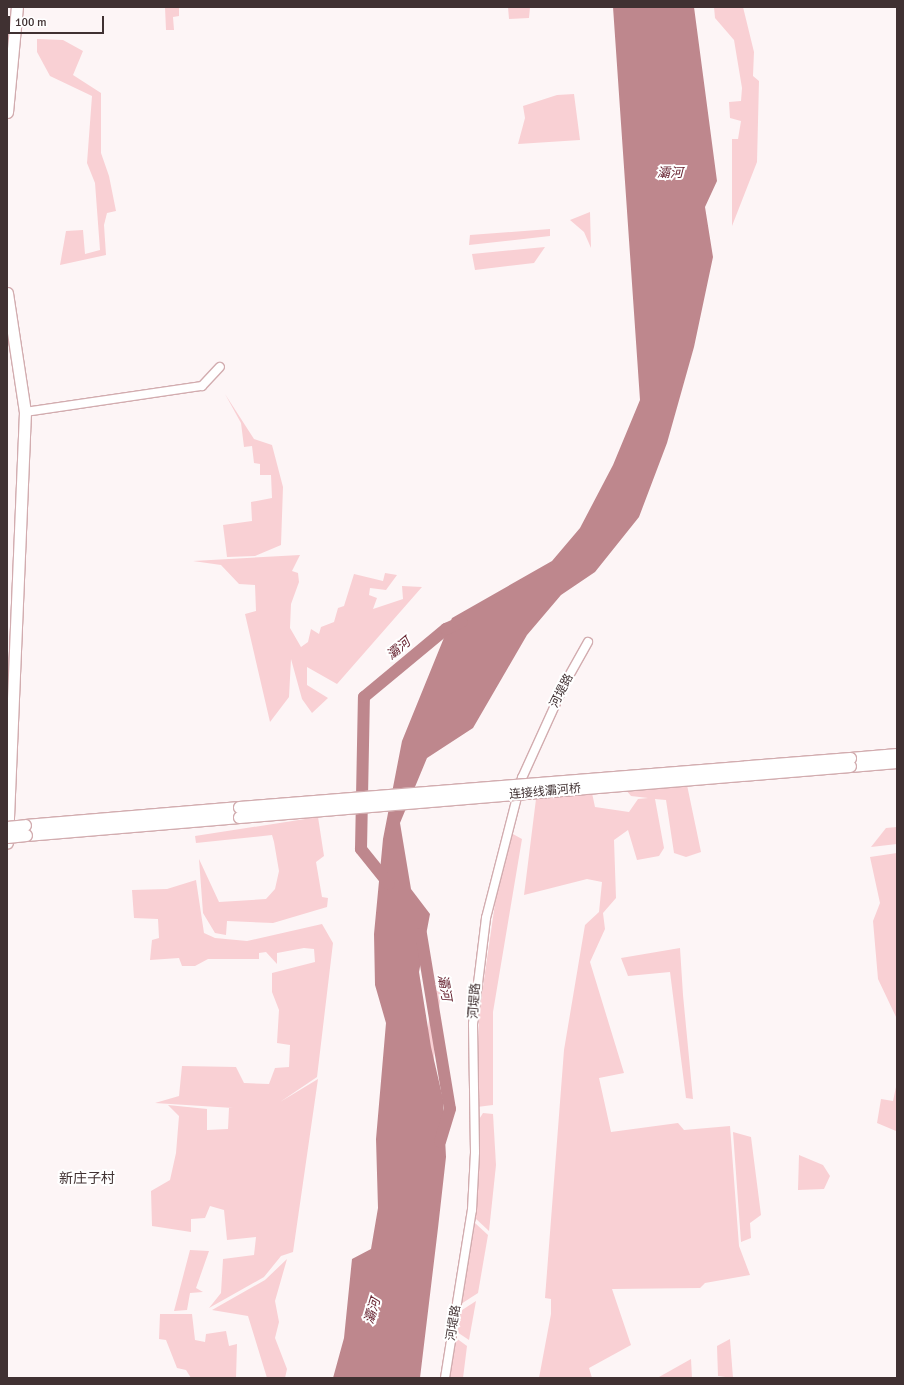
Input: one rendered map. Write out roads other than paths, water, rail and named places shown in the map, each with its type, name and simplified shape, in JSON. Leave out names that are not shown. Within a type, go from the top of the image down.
[{"type":"main road","points":[[7,112],[17,7]]},
{"type":"main road","points":[[7,293],[25,412],[7,843]]},
{"type":"main road","points":[[850,762],[897,754]]},
{"type":"main road","points":[[850,762],[897,762]]},
{"type":"main road","name":"连接线灞河桥","points":[[26,830],[850,762]]},
{"type":"main road","points":[[7,827],[26,830]]},
{"type":"main road","points":[[7,838],[26,830]]},
{"type":"street","points":[[25,412],[202,386],[220,367]]},
{"type":"street","name":"河堤路","points":[[445,1378],[472,1210],[475,1152],[473,1024],[486,918],[522,778],[565,683],[588,642]]},
{"type":"water","name":"灞河","points":[[613,7],[694,7],[717,181],[705,207],[713,257],[694,347],[667,443],[639,517],[595,572],[561,595],[527,635],[473,728],[427,758],[400,823],[411,889],[430,914],[419,972],[431,1047],[443,1099],[446,1157],[420,1378],[333,1378],[344,1338],[352,1259],[371,1249],[378,1208],[376,1139],[386,1023],[375,985],[374,934],[383,839],[402,741],[452,618],[552,561],[580,528],[613,465],[640,400]]},
{"type":"waterway","name":"灞河","points":[[389,884],[361,849],[364,697],[446,629],[462,622]]},
{"type":"waterway","name":"灞河","points":[[421,934],[450,1109],[440,1142]]},
{"type":"district","name":"新庄子村","points":[[87,1179]]}]
